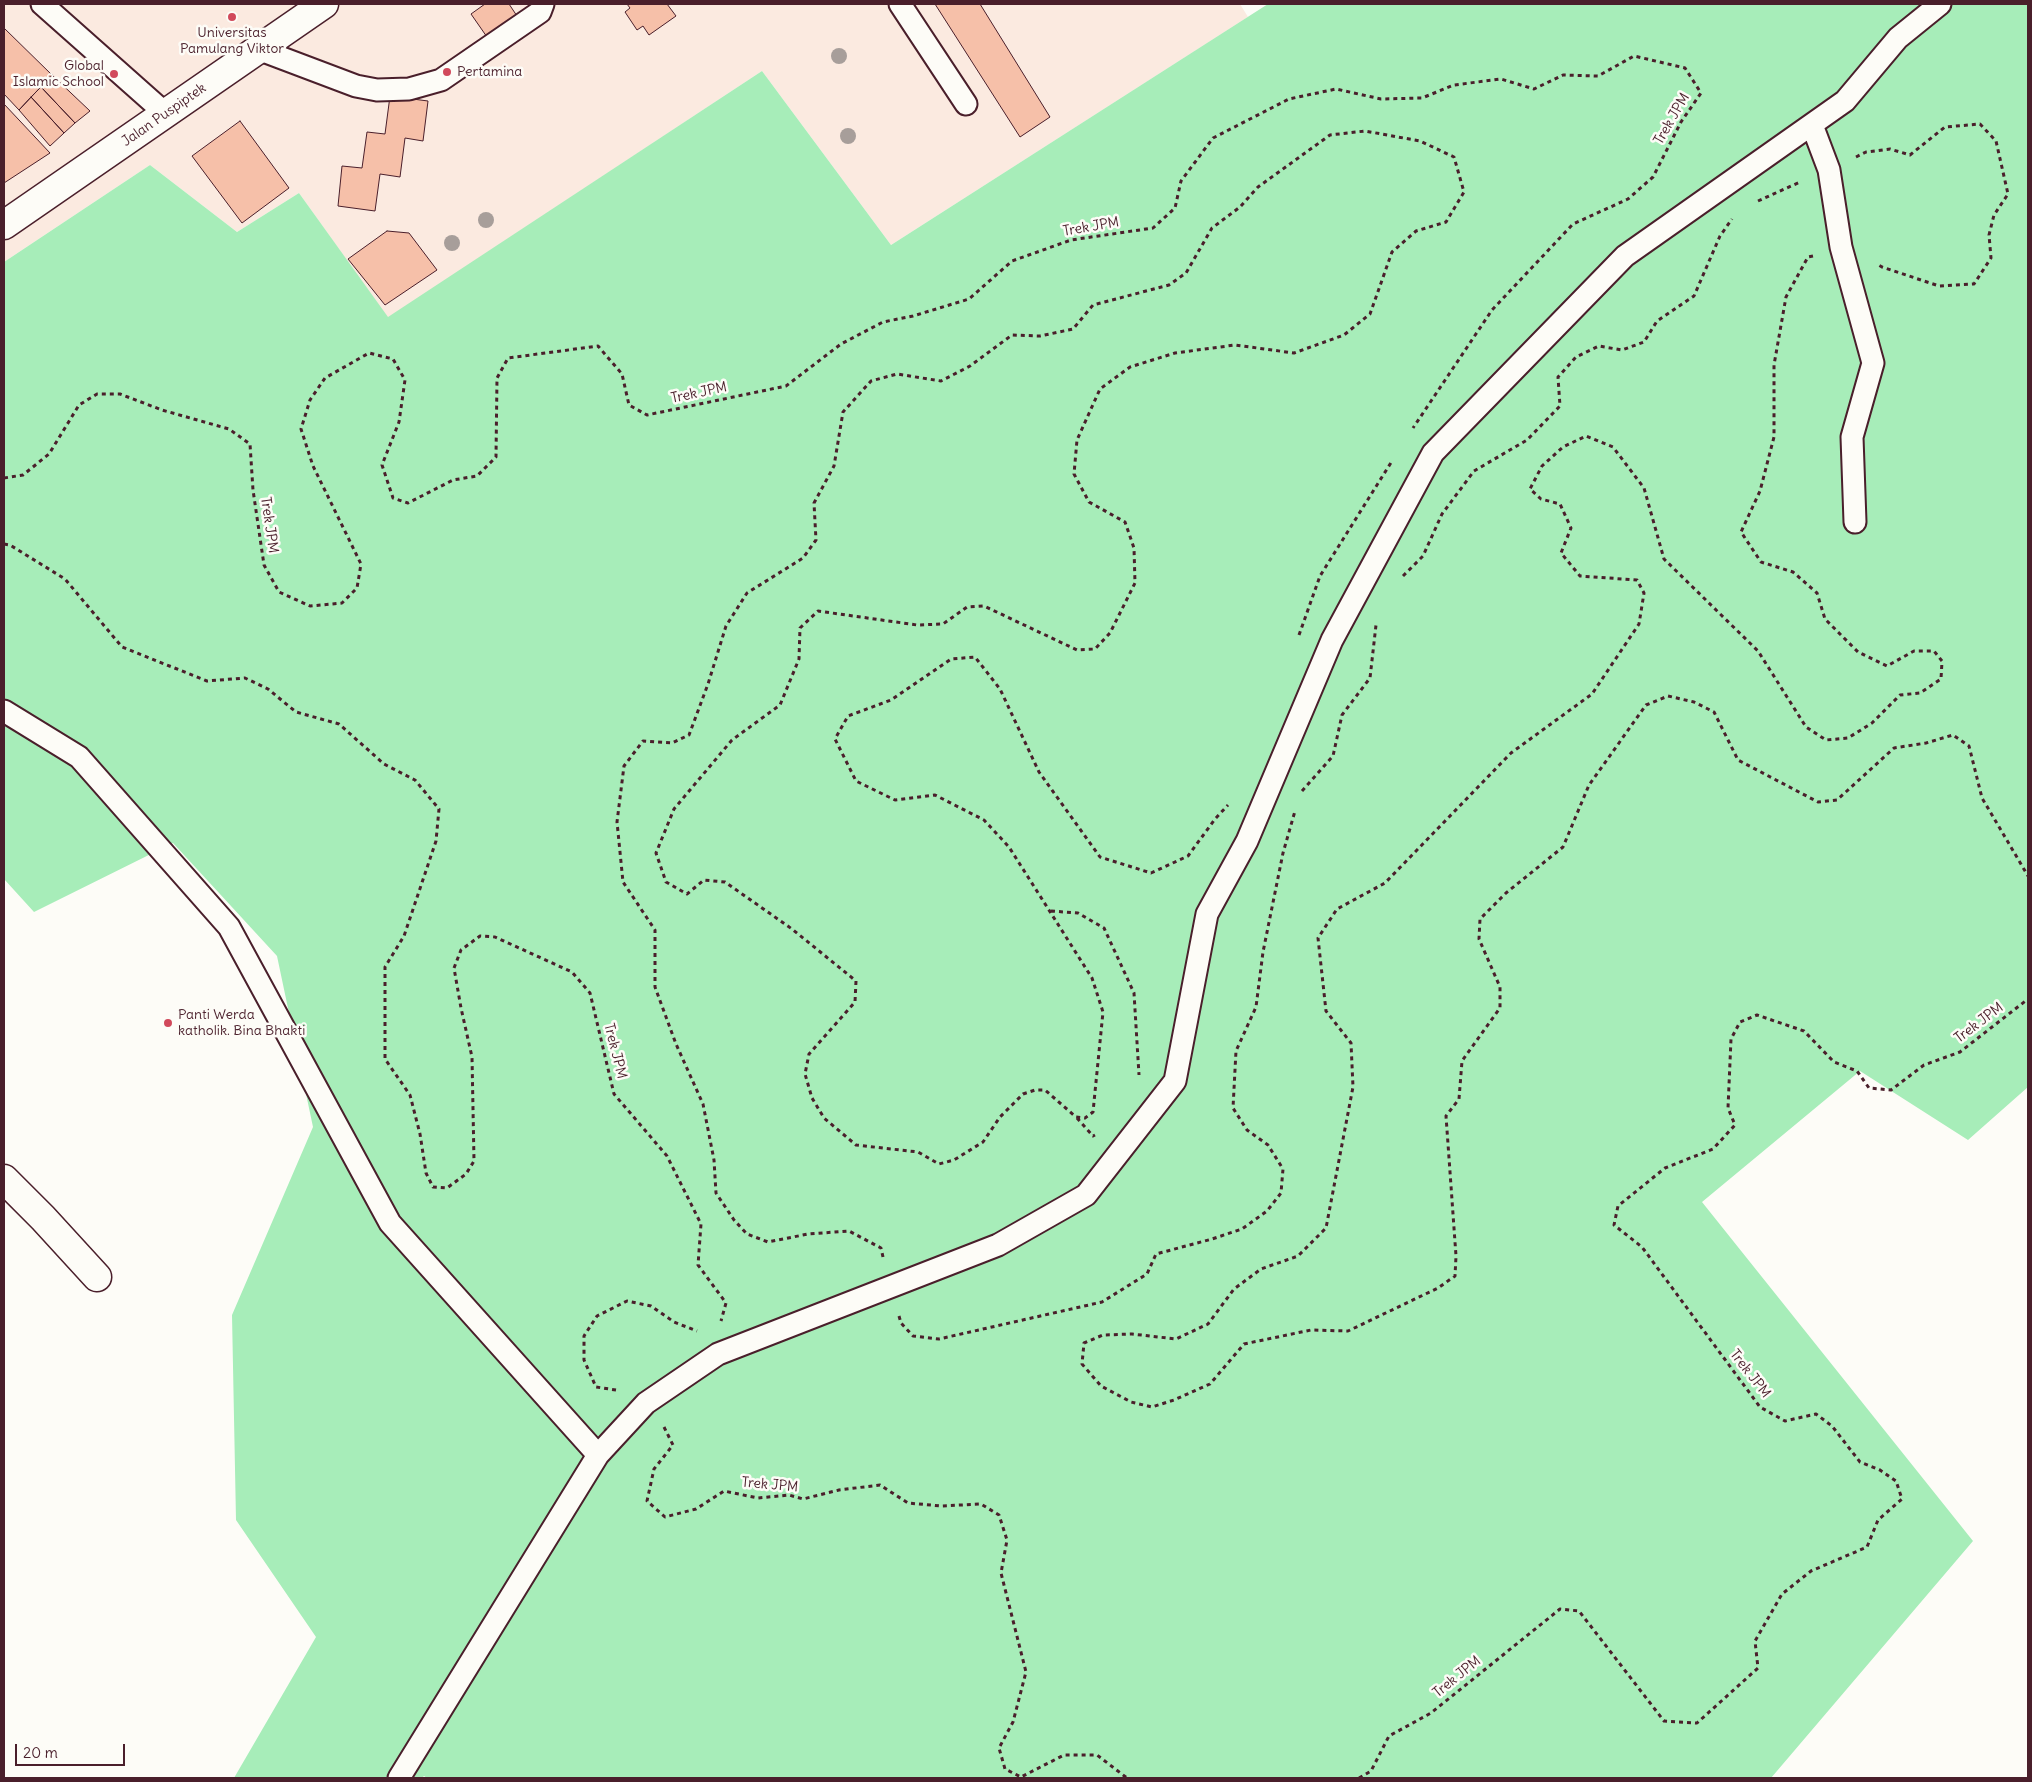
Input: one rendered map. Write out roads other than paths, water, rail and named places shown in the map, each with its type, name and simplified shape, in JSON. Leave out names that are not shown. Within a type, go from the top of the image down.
[{"type":"main road","name":"Jalan Puspiptek","points":[[4,225],[324,4]]},
{"type":"main road","points":[[4,1179],[97,1277]]},
{"type":"lane","points":[[42,4],[166,114]]},
{"type":"lane","points":[[258,49],[356,86],[377,90],[409,89],[441,80],[540,12],[543,4]]},
{"type":"lane","points":[[900,4],[966,104]]},
{"type":"lane","points":[[398,1778],[598,1455],[646,1403],[718,1354],[998,1245],[1086,1195],[1175,1081],[1207,914],[1247,841],[1332,640],[1433,453],[1625,256],[1845,101],[1898,38],[1940,4]]},
{"type":"lane","points":[[1812,125],[1829,170],[1841,247],[1872,362],[1852,437],[1855,522]]},
{"type":"lane","points":[[4,711],[79,757],[229,927],[390,1223],[598,1455]]},
{"type":"place","name":"Universitas Pamulang Viktor","points":[[232,17]]},
{"type":"place","name":"Pertamina","points":[[447,72]]},
{"type":"place","name":"Global Islamic School","points":[[114,74]]},
{"type":"place","name":"Panti Werda katholik. Bina Bhakti","points":[[168,1023]]}]
